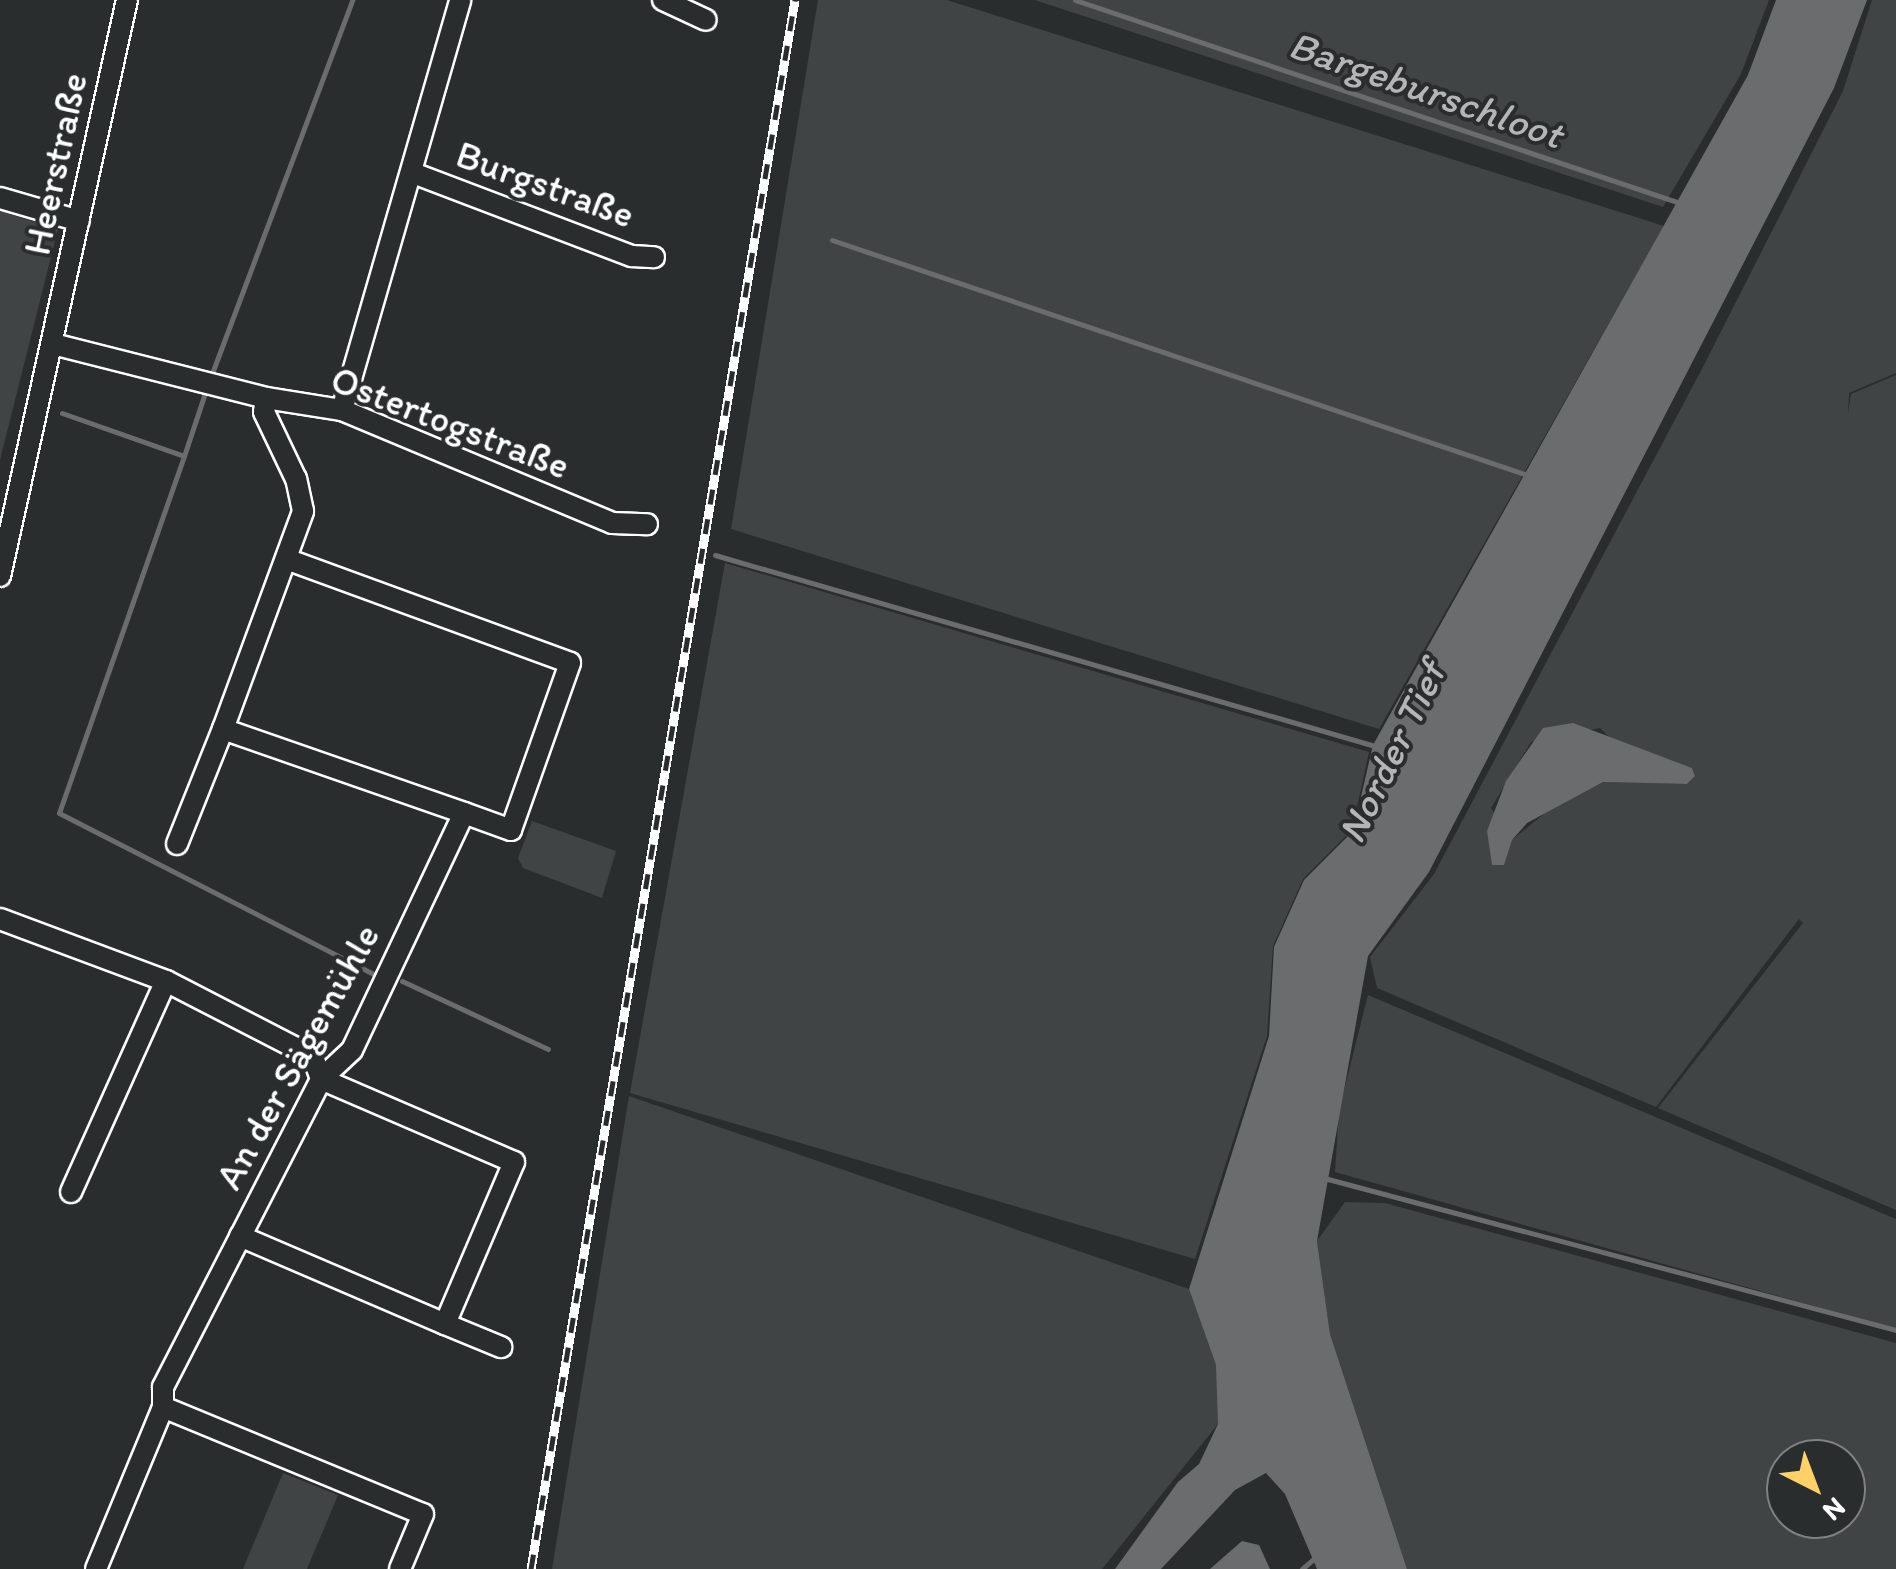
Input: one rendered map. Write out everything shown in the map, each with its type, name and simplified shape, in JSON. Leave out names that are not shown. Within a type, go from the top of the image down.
[{"type":"street","name":"Heerstraße","points":[[0,576],[128,0]]},
{"type":"street","points":[[342,410],[460,0]]},
{"type":"street","points":[[664,0],[706,20]]},
{"type":"street","name":"Burgstraße","points":[[413,173],[632,256],[654,257]]},
{"type":"street","points":[[0,198],[79,221]]},
{"type":"street","name":"Ostertogstraße","points":[[53,344],[266,398],[342,410],[612,523],[647,524]]},
{"type":"street","points":[[177,844],[289,560],[303,511],[296,479],[264,412],[266,398]]},
{"type":"street","points":[[223,729],[511,830],[570,663],[289,560]]},
{"type":"street","name":"An der Sägemühle","points":[[103,1567],[163,1408],[163,1386],[321,1080],[352,1050],[464,813]]},
{"type":"street","points":[[0,919],[166,981],[313,1057],[321,1080],[514,1162],[445,1324]]},
{"type":"street","points":[[71,1192],[166,981]]},
{"type":"street","points":[[240,1236],[501,1347]]},
{"type":"street","points":[[163,1408],[423,1514],[400,1569]]},
{"type":"shaded area","points":[[818,0],[947,0],[1664,226],[1379,729],[731,529]]},
{"type":"shaded area","points":[[1035,0],[1769,0],[1741,74],[1663,207]]},
{"type":"shaded area","points":[[1872,0],[1896,0],[1896,373],[1849,393],[1848,413],[1851,394],[1896,375],[1896,1210],[1658,1108],[1803,923],[1799,919],[1656,1107],[1377,988],[1370,957],[1434,874],[1704,365],[1843,91]],"holes":[[[1600,728],[1611,739],[1692,768],[1695,776],[1687,784],[1603,782],[1557,803],[1512,840],[1491,808],[1531,742]]]},
{"type":"shaded area","points":[[0,211],[58,229],[0,460]]},
{"type":"shaded area","points":[[725,563],[1369,752],[1352,830],[1303,879],[1273,946],[1267,1036],[1195,1259],[630,1093]]},
{"type":"shaded area","points":[[532,821],[616,851],[602,898],[523,868],[518,858]]},
{"type":"shaded area","points":[[1368,995],[1896,1219],[1896,1329],[1335,1172],[1339,1110]]},
{"type":"shaded area","points":[[629,1096],[1189,1289],[1216,1365],[1222,1393],[1218,1424],[1102,1569],[552,1569]]},
{"type":"shaded area","points":[[1345,1202],[1385,1203],[1896,1343],[1896,1569],[1407,1569],[1330,1334],[1317,1241]]},
{"type":"shaded area","points":[[283,1473],[338,1495],[307,1569],[243,1569]]},
{"type":"water","name":"Norder Tief","points":[[1776,0],[1867,0],[1834,88],[1429,872],[1368,956],[1317,1241],[1330,1334],[1407,1569],[1317,1569],[1285,1494],[1266,1473],[1235,1490],[1161,1569],[1115,1569],[1178,1482],[1199,1464],[1218,1424],[1216,1365],[1189,1289],[1269,1036],[1274,947],[1304,880],[1353,831],[1373,745],[1748,75]]},
{"type":"water","points":[[1573,723],[1692,768],[1695,776],[1687,784],[1603,782],[1527,823],[1512,840],[1504,865],[1492,865],[1487,831],[1506,781],[1543,728]]},
{"type":"water","points":[[1242,1541],[1259,1545],[1270,1569],[1210,1569]]},
{"type":"waterway","points":[[211,376],[352,0]]},
{"type":"waterway","name":"Bargeburschloot","points":[[1075,0],[1683,204]]},
{"type":"waterway","points":[[832,240],[1530,476]]},
{"type":"waterway","points":[[184,456],[205,393]]},
{"type":"waterway","points":[[62,413],[184,456],[59,813],[376,975]]},
{"type":"waterway","name":"Norder Tief","points":[[715,555],[1375,746]]},
{"type":"waterway","points":[[402,981],[548,1049]]},
{"type":"waterway","points":[[1324,1178],[1896,1330]]},
{"type":"waterway","points":[[1302,1569],[1318,1555]]},
{"type":"railway","points":[[531,1569],[795,0]]}]
